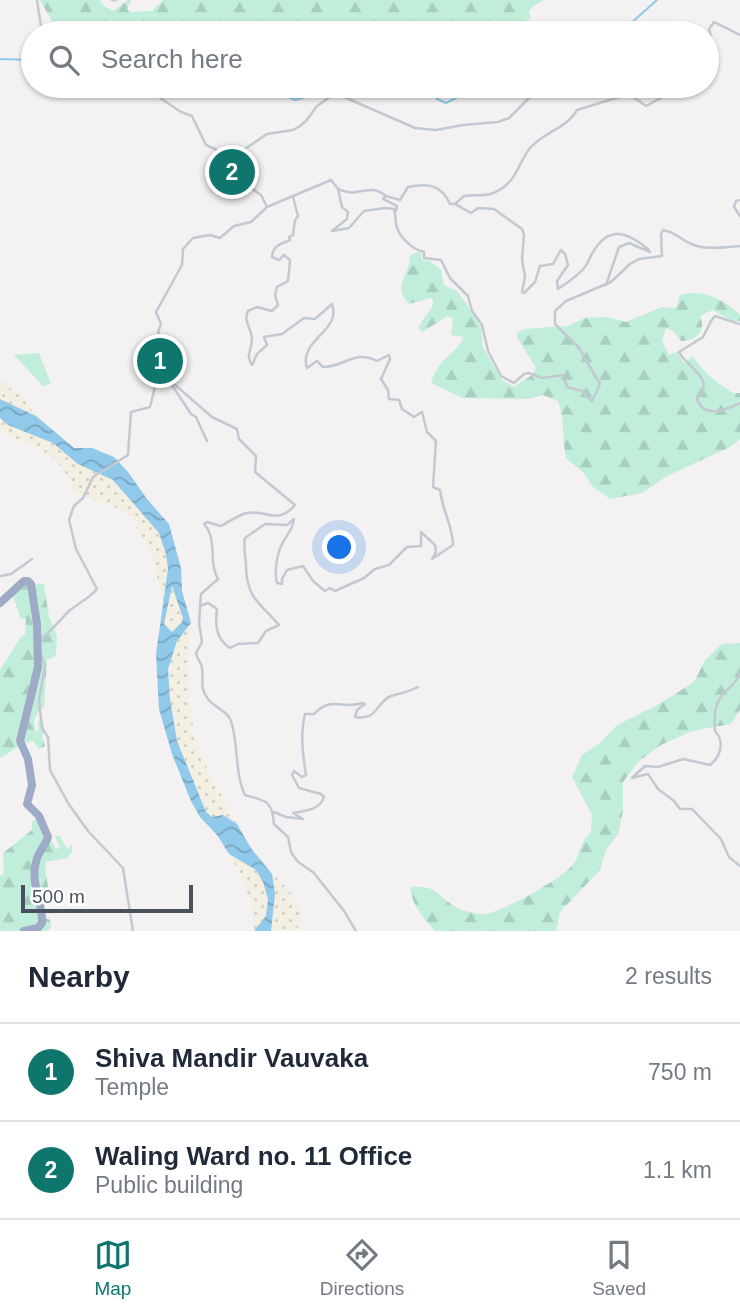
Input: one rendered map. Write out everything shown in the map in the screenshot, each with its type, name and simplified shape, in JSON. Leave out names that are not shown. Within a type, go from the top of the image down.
[{"type":"highway","points":[[0,603],[21,583],[30,582],[38,667],[20,741],[28,760],[32,785],[27,804],[40,816],[48,836],[35,868],[35,889],[42,923],[37,928],[24,931]]},
{"type":"street","points":[[37,0],[40,21]]},
{"type":"street","points":[[719,25],[740,35]]},
{"type":"street","points":[[160,98],[192,116],[206,145],[218,150],[243,181],[261,195],[267,207]]},
{"type":"street","points":[[227,161],[267,134],[293,130],[328,98]]},
{"type":"street","points":[[346,98],[415,128],[436,130],[498,122],[509,118],[529,98]]},
{"type":"street","points":[[455,204],[464,196],[489,195],[501,189],[515,176],[528,150],[552,131],[570,123],[577,110],[612,98]]},
{"type":"street","points":[[636,98],[646,106],[661,98]]},
{"type":"street","points":[[396,213],[394,209],[385,208],[364,211],[349,228],[332,231],[347,219],[348,212],[342,207],[338,190],[331,180],[306,189],[267,207],[251,222],[234,226],[224,236],[193,238],[183,249],[182,265],[156,312],[161,324],[158,332],[169,348],[177,372],[174,384],[212,417],[237,429],[239,439],[256,456],[255,472],[295,505],[288,512],[277,516],[244,513],[221,526],[207,522],[205,524],[211,536],[214,573],[218,579],[201,594],[199,623],[202,642],[197,653],[202,668],[202,687],[209,701],[231,719],[245,795],[264,800],[274,811],[286,817],[303,819],[293,813],[316,808],[324,797],[299,788],[292,775],[294,771],[302,777],[306,775],[301,727],[304,714],[314,714],[323,705],[339,702],[349,706],[363,703],[355,717],[368,716],[376,712],[385,700],[418,687]]},
{"type":"street","points":[[338,190],[353,194],[370,188],[400,200],[410,186],[434,186],[446,194],[450,204],[471,212],[478,208],[494,209],[522,229],[525,239],[522,259],[524,293],[535,282],[540,266],[553,264],[561,250],[568,265],[557,281],[558,289],[581,271],[608,235],[618,233],[649,249],[650,252],[629,243],[619,247],[606,285]]},
{"type":"street","points":[[386,196],[383,200],[397,206],[397,228],[403,238],[414,248],[425,252],[424,258],[441,260],[450,278],[468,296],[472,311],[482,325],[488,351],[502,376],[514,383],[524,374],[530,373],[542,378],[563,375],[567,387],[582,391],[593,401],[599,382],[595,379],[585,355],[569,337],[559,331],[554,318],[555,311],[566,301],[606,285],[639,259],[662,256],[663,230],[673,231],[695,246],[740,246]]},
{"type":"street","points":[[200,606],[208,603],[217,609],[215,624],[218,636],[230,648],[237,644],[258,643],[266,631],[279,625],[260,606],[249,590],[246,579],[245,538],[265,524],[287,525],[294,519],[290,533],[281,545],[277,583],[282,584],[287,570],[303,566],[313,581],[325,591],[330,587],[335,591],[342,589],[375,569],[389,565],[407,547],[421,546],[421,532],[435,545],[436,552],[432,559],[453,545],[454,537],[442,507],[440,490],[433,487],[436,441],[427,432],[422,412],[414,418],[406,413],[399,401],[389,399],[388,390],[381,379],[390,359],[389,355],[377,361],[366,356],[355,357],[337,367],[323,367],[317,361],[307,368],[306,351],[329,326],[332,304],[315,319],[303,318],[282,334],[264,337],[267,345],[257,354],[253,365],[250,362],[248,356],[252,341],[245,321],[248,311],[257,307],[272,312],[278,305],[275,295],[277,287],[288,281],[290,260],[284,255],[279,260],[272,254],[277,245],[290,240],[289,237],[293,234],[298,216],[293,197]]},
{"type":"street","points":[[740,201],[736,201],[734,207],[740,216]]},
{"type":"street","points":[[740,324],[715,316],[703,337],[679,352],[683,360],[699,373],[704,383],[697,399],[699,405],[707,411],[715,412],[740,403]]},
{"type":"street","points":[[161,338],[153,350],[160,367],[191,414],[197,416],[207,440]]},
{"type":"street","points":[[132,931],[123,868],[88,831],[68,803],[50,770],[48,737],[42,728],[39,701],[45,665],[38,645],[73,608],[96,592],[94,580],[76,549],[69,520],[74,506],[83,498],[93,477],[128,455],[131,412],[150,407],[160,367]]},
{"type":"street","points":[[0,576],[11,574],[32,559]]},
{"type":"street","points":[[740,674],[735,685],[725,692],[714,711],[715,731],[719,736],[721,753],[717,760],[710,765],[683,760],[658,767],[645,766],[632,778],[648,774],[658,789],[680,809],[692,808],[721,839],[729,857],[740,866]]},
{"type":"street","points":[[274,811],[274,824],[288,837],[291,852],[297,861],[314,873],[356,931]]},
{"type":"green space","points":[[40,0],[100,0],[113,11],[131,0],[127,9],[130,12],[152,11],[163,0],[544,0],[533,6],[529,12],[531,19],[525,18],[529,21],[52,21]]},
{"type":"green space","points":[[421,253],[422,260],[430,261],[441,270],[444,285],[457,291],[468,306],[481,328],[483,347],[502,380],[514,387],[532,375],[536,368],[517,337],[517,333],[524,329],[568,326],[585,318],[608,317],[626,322],[662,307],[676,308],[680,295],[688,293],[705,294],[720,300],[740,315],[740,321],[732,321],[713,310],[700,316],[702,327],[695,337],[681,341],[674,332],[666,328],[662,341],[669,355],[677,352],[684,363],[693,356],[700,367],[716,381],[733,393],[740,393],[740,439],[730,447],[667,476],[642,493],[610,499],[592,486],[584,473],[566,458],[558,401],[543,395],[528,399],[463,398],[431,383],[438,367],[464,337],[451,335],[453,319],[448,316],[422,332],[419,329],[433,301],[431,298],[409,304],[401,286],[410,256]]},
{"type":"green space","points":[[39,353],[51,384],[43,386],[14,355]]},
{"type":"green space","points":[[22,578],[34,584],[44,584],[49,617],[57,636],[56,656],[47,660],[44,707],[34,721],[36,732],[41,717],[45,729],[42,736],[45,746],[39,749],[33,741],[24,743],[0,758],[0,670],[25,634],[26,619],[21,619],[10,588]]},
{"type":"green space","points":[[740,643],[740,710],[731,724],[692,731],[661,745],[639,761],[623,782],[623,811],[618,834],[606,850],[600,870],[560,912],[556,931],[435,931],[416,906],[410,887],[434,890],[462,910],[484,914],[515,902],[563,874],[574,864],[591,832],[592,815],[572,777],[582,755],[601,742],[617,725],[661,703],[694,682],[705,660],[722,644]]},
{"type":"green space","points":[[38,818],[56,849],[60,848],[55,836],[60,836],[67,849],[72,845],[72,852],[67,858],[46,862],[48,896],[47,901],[41,901],[38,914],[50,920],[51,928],[47,931],[0,931],[0,876],[4,873],[3,853],[32,830],[32,822]]},
{"type":"sand","points":[[0,380],[23,398],[36,416],[0,399]]},
{"type":"sand","points":[[0,418],[8,425],[53,443],[78,464],[111,478],[122,489],[159,533],[167,554],[168,569],[163,604],[153,557],[131,517],[112,506],[73,492],[62,468],[54,459],[35,447],[0,432]]},
{"type":"sand","points":[[171,585],[183,622],[171,632],[164,624]]},
{"type":"sand","points":[[190,625],[187,664],[194,738],[199,753],[237,824],[224,815],[212,817],[206,812],[177,741],[168,668],[177,641]]},
{"type":"sand","points":[[229,854],[256,870],[263,882],[268,899],[266,917],[254,931],[252,905]]},
{"type":"sand","points":[[272,874],[296,900],[301,916],[295,931],[271,931],[275,894]]},
{"type":"water","points":[[0,399],[36,416],[74,448],[92,448],[114,457],[169,524],[181,568],[182,591],[191,623],[177,641],[168,669],[177,741],[206,812],[212,817],[223,815],[237,824],[251,848],[272,874],[275,894],[271,931],[254,931],[266,916],[268,899],[263,882],[256,870],[229,854],[217,835],[200,817],[172,754],[159,709],[156,654],[168,569],[159,533],[113,480],[78,464],[53,443],[8,425],[0,418]],"holes":[[[172,586],[183,618],[172,632],[164,624]]]},
{"type":"waterway","points":[[633,21],[657,0]]},
{"type":"waterway","points":[[0,59],[21,60]]},
{"type":"waterway","points":[[291,98],[302,98]]},
{"type":"waterway","points":[[437,98],[446,103],[456,98]]},
{"type":"place","name":"Waling Ward no. 11 Office","points":[[232,172]]},
{"type":"place","name":"Shiva Mandir Vauvaka","points":[[160,361]]}]
